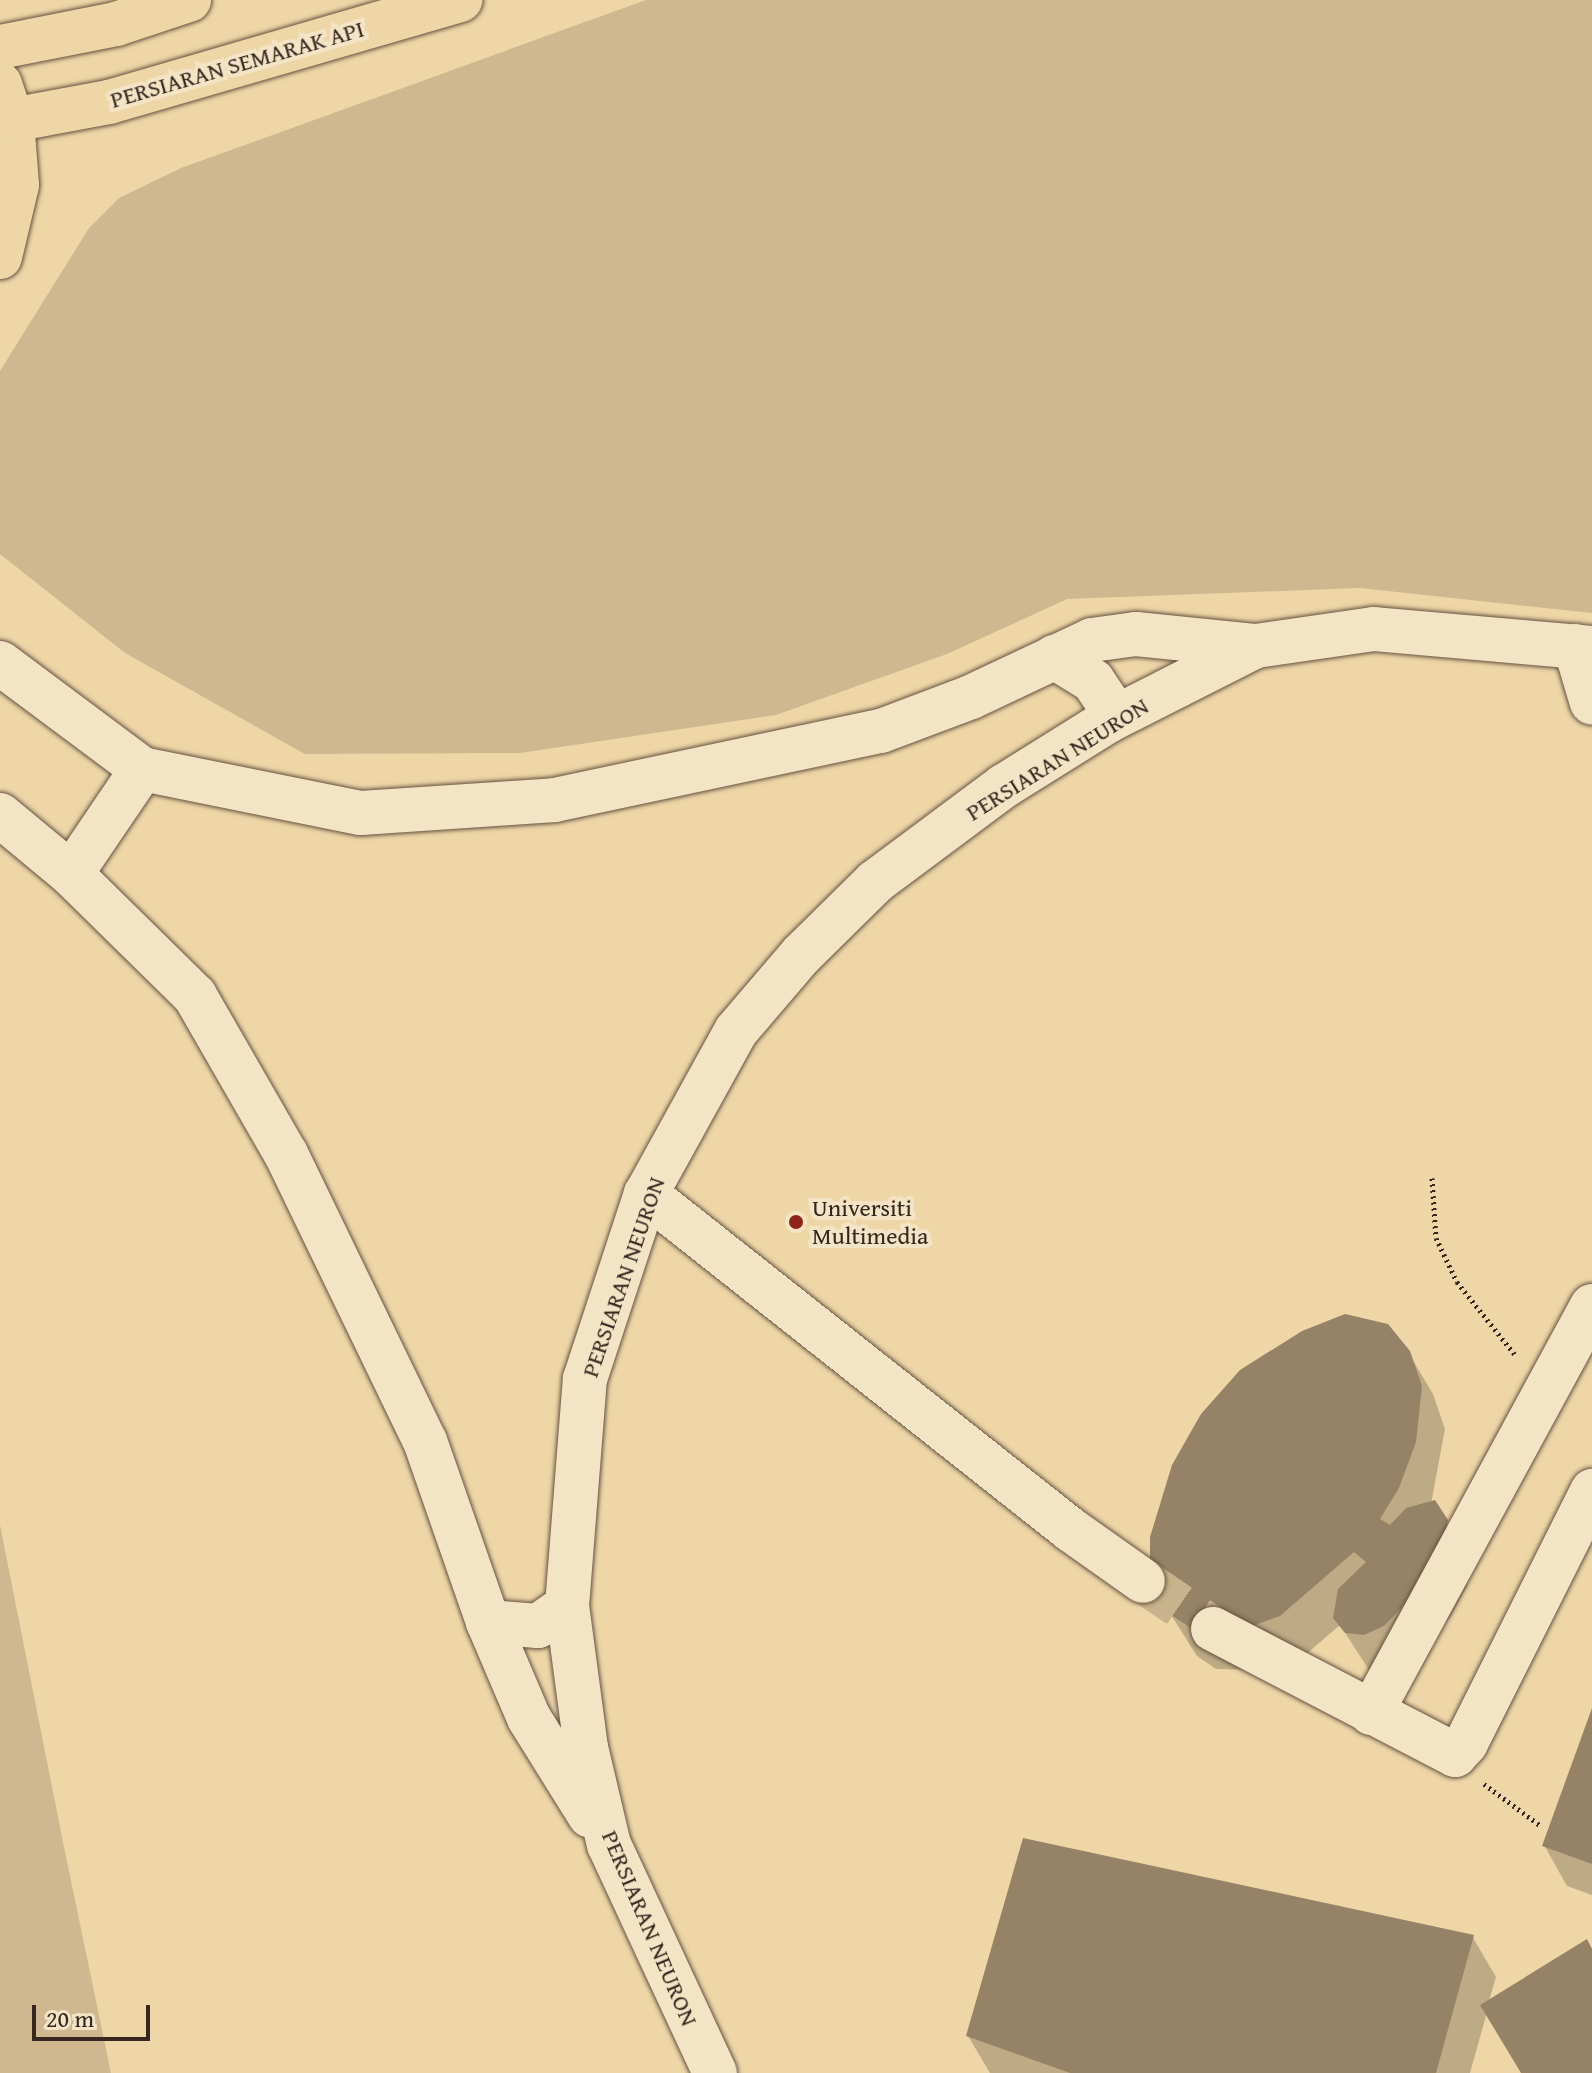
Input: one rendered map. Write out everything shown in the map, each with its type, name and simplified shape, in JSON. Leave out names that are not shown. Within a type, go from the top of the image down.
[{"type":"main road","points":[[0,47],[116,24],[189,0]]},
{"type":"main road","name":"PERSIARAN SEMARAK API","points":[[0,257],[17,185],[6,102],[109,102],[461,0]]},
{"type":"street","name":"PERSIARAN NEURON","points":[[709,2062],[609,1845],[586,1748],[567,1606],[585,1379],[646,1194],[736,1031],[801,955],[875,882],[1004,786],[1108,721],[1256,646],[1374,629],[1583,647]]},
{"type":"street","points":[[0,663],[142,769],[361,813],[555,800],[881,731],[971,697],[1092,640],[1136,634],[1256,646]]},
{"type":"street","points":[[1583,647],[1592,703]]},
{"type":"street","points":[[1054,657],[1093,681],[1107,702],[1108,721]]},
{"type":"street","points":[[71,874],[142,769]]},
{"type":"street","points":[[0,815],[71,874],[195,996],[286,1154],[425,1441],[488,1622],[529,1718],[609,1845]]},
{"type":"street","points":[[646,1194],[1071,1530],[1143,1581]]},
{"type":"street","points":[[1371,1713],[1592,1306]]},
{"type":"street","points":[[1213,1629],[1439,1751],[1455,1755],[1466,1743],[1592,1491]]},
{"type":"street","points":[[488,1622],[538,1626],[567,1606]]},
{"type":"path","points":[[1432,1178],[1436,1238],[1457,1282],[1545,1391]]},
{"type":"path","points":[[1439,1751],[1541,1826]]},
{"type":"shaded area","points":[[646,0],[1592,0],[1592,613],[1360,588],[1067,599],[947,654],[776,715],[520,753],[305,754],[125,653],[0,554],[0,371],[89,228],[119,198],[181,168]]},
{"type":"shaded area","points":[[0,1525],[64,1847],[111,2073],[0,2073]]},
{"type":"building","points":[[1345,1314],[1388,1324],[1410,1351],[1422,1386],[1416,1442],[1399,1488],[1380,1519],[1390,1525],[1406,1508],[1435,1500],[1448,1520],[1444,1544],[1403,1606],[1384,1626],[1364,1635],[1345,1633],[1333,1618],[1338,1589],[1366,1562],[1354,1552],[1280,1616],[1241,1630],[1191,1628],[1171,1615],[1150,1585],[1150,1537],[1172,1465],[1201,1414],[1240,1370],[1302,1331]]},
{"type":"building","points":[[1592,1708],[1592,1864],[1542,1846]]},
{"type":"building","points":[[1023,1838],[1474,1935],[1436,2073],[1070,2073],[966,2036]]},
{"type":"building","points":[[1587,1939],[1592,1949],[1592,2073],[1521,2073],[1480,2005]]},
{"type":"tunnel","points":[[1143,1581],[1213,1629]]},
{"type":"place","name":"Universiti Multimedia","points":[[796,1222]]}]
